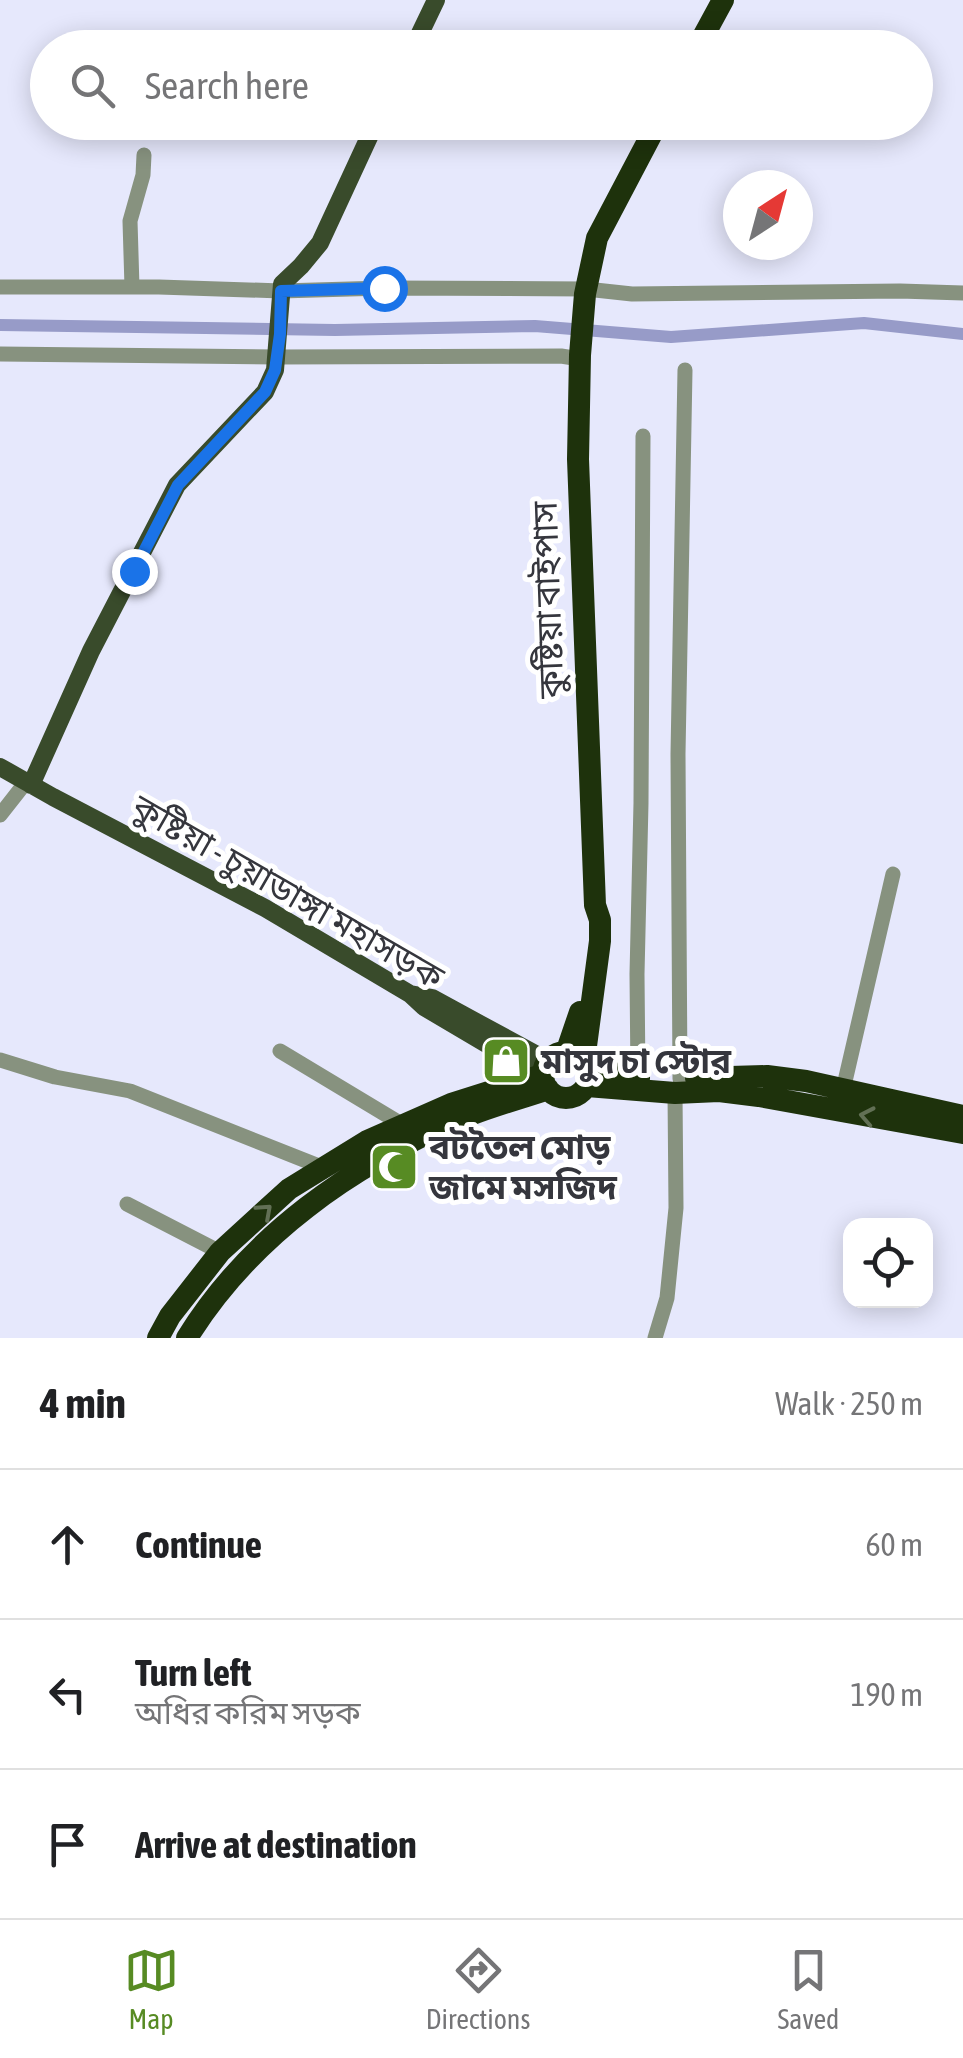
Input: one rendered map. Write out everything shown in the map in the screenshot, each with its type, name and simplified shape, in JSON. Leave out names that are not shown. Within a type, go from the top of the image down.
[{"type":"highway","points":[[706,30],[722,0]]},
{"type":"highway","name":"কুষ্টিয়া বাইপাস","points":[[567,1069],[600,941],[595,905],[578,458],[580,357],[596,238],[648,140]]},
{"type":"highway","points":[[567,1069],[558,1037],[590,969]]},
{"type":"highway","points":[[187,1338],[213,1298],[257,1253],[298,1214],[344,1179],[403,1145],[567,1069]]},
{"type":"highway","points":[[158,1338],[170,1316],[220,1252],[290,1189],[366,1141],[413,1120],[451,1104],[567,1069],[720,1091],[843,1090],[963,1116]]},
{"type":"highway","points":[[657,1084],[726,1076],[963,1134]]},
{"type":"main road","points":[[422,30],[436,0]]},
{"type":"main road","points":[[29,784],[91,652],[178,485],[265,392],[275,370],[282,284],[320,243],[368,140]]},
{"type":"main road","name":"কুষ্টিয়া - চুয়াডাঙ্গা মহাসড়ক","points":[[0,767],[265,908],[529,1069],[567,1069]]},
{"type":"street","points":[[132,286],[130,221],[144,155]]},
{"type":"street","points":[[0,287],[132,286],[280,295],[384,288],[632,294],[963,293]]},
{"type":"street","points":[[0,354],[580,357]]},
{"type":"street","points":[[657,1084],[678,754],[684,370]]},
{"type":"street","points":[[643,436],[637,988],[676,1208],[667,1298],[655,1338]]},
{"type":"street","points":[[0,815],[29,784]]},
{"type":"street","points":[[843,1090],[893,874]]},
{"type":"street","points":[[280,1051],[413,1120]]},
{"type":"street","points":[[0,1060],[55,1077],[130,1090],[324,1168]]},
{"type":"street","points":[[127,1204],[220,1252]]},
{"type":"waterway","points":[[0,325],[335,330],[535,326],[671,337],[864,323],[963,334]]},
{"type":"place","name":"মাসুদ চা স্টোর","points":[[506,1061]]},
{"type":"place","name":"বটতৈল মোড় জামে মসজিদ","points":[[394,1167]]},
{"type":"route","points":[[134,571],[178,485],[265,392],[275,370],[281,291],[384,288]]}]
